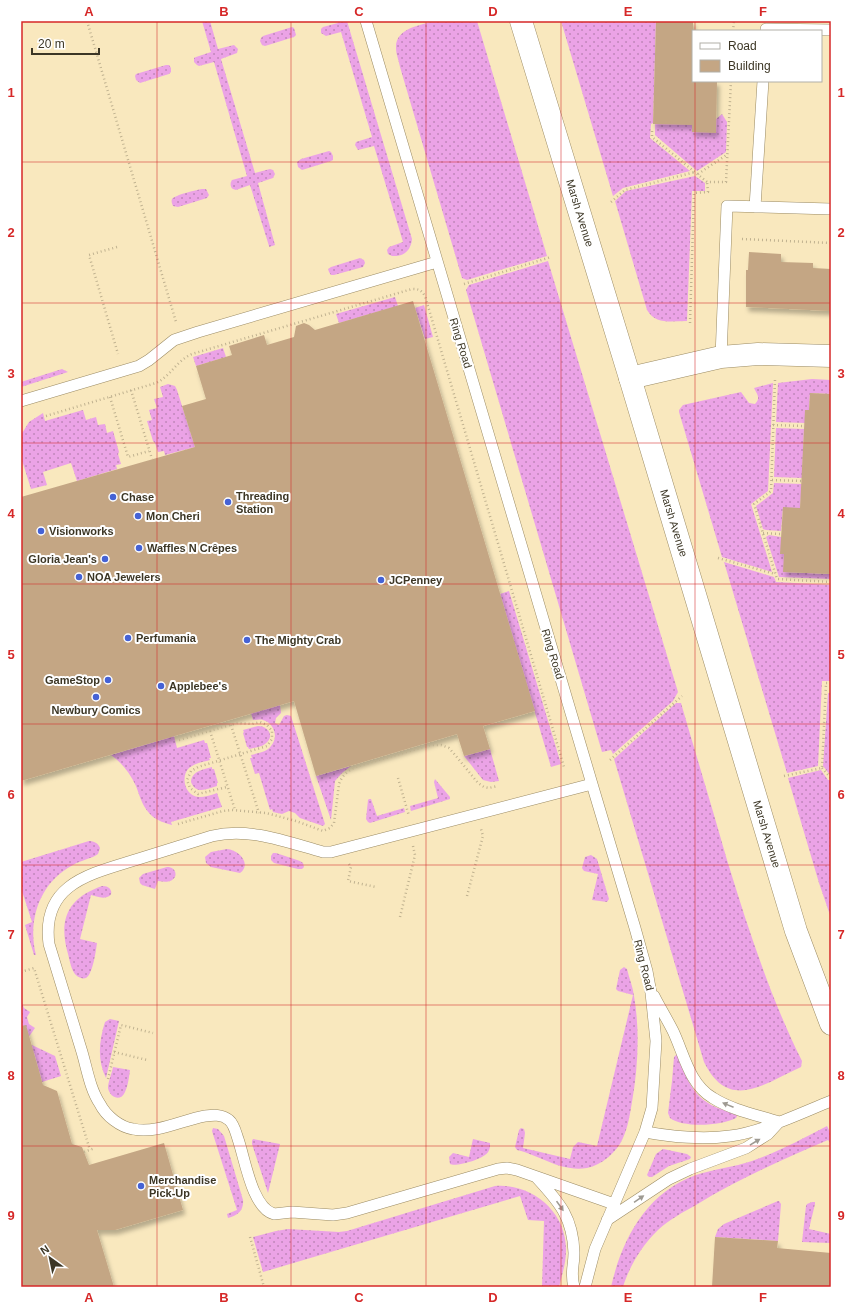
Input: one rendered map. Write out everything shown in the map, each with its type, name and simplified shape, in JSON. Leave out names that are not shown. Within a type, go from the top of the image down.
[{"type":"street","name":"Marsh Avenue","points":[[521,21],[796,931],[831,1024]]},
{"type":"street","points":[[630,378],[721,357],[758,354],[831,356]]},
{"type":"lane","name":"Ring Road","points":[[366,21],[635,928],[652,993],[656,1041],[652,1108],[646,1132],[595,1249],[585,1287]]},
{"type":"lane","points":[[766,30],[831,30]]},
{"type":"lane","points":[[755,207],[763,82]]},
{"type":"lane","points":[[721,357],[727,206],[831,209]]},
{"type":"lane","points":[[21,401],[140,366],[174,340],[437,262]]},
{"type":"lane","points":[[592,784],[331,852],[323,852],[254,834],[229,833],[212,836],[103,870],[78,880],[61,894],[52,909],[48,925],[49,944],[90,1081],[100,1105],[106,1113],[122,1125],[131,1129],[140,1130],[151,1130],[205,1116],[221,1116],[229,1120],[235,1129],[244,1154],[256,1196],[260,1204],[270,1213],[279,1214],[292,1212],[333,1215],[347,1213],[498,1169],[507,1168],[535,1176],[614,1204]]},
{"type":"lane","points":[[652,993],[673,1031],[691,1075],[704,1091],[712,1098],[721,1102],[779,1122]]},
{"type":"lane","points":[[646,1132],[690,1138],[732,1136],[779,1122],[831,1101]]},
{"type":"lane","points":[[606,1221],[669,1179],[690,1169],[746,1148],[768,1134],[779,1122]]},
{"type":"lane","points":[[535,1176],[566,1213],[571,1228],[574,1256],[571,1273],[574,1287]]},
{"type":"path","points":[[87,21],[176,323]]},
{"type":"path","points":[[652,131],[652,137],[707,182],[726,182],[731,82]]},
{"type":"path","points":[[611,202],[625,190],[696,173],[728,154]]},
{"type":"path","points":[[690,323],[694,193],[708,192],[707,182]]},
{"type":"path","points":[[740,239],[831,243]]},
{"type":"path","points":[[117,247],[89,255],[118,355]]},
{"type":"path","points":[[464,284],[551,257]]},
{"type":"path","points":[[46,416],[161,380],[178,363],[192,354],[412,289],[422,291],[425,296],[564,767]]},
{"type":"path","points":[[775,380],[771,491],[754,504],[777,580],[831,582]]},
{"type":"path","points":[[131,390],[152,459]]},
{"type":"path","points":[[110,397],[128,457],[149,451]]},
{"type":"path","points":[[774,425],[804,426]]},
{"type":"path","points":[[772,480],[802,481]]},
{"type":"path","points":[[763,533],[781,534]]},
{"type":"path","points":[[718,558],[776,574]]},
{"type":"path","points":[[831,683],[826,683],[822,768],[831,778]]},
{"type":"path","points":[[610,760],[682,696]]},
{"type":"path","points":[[223,722],[224,727]]},
{"type":"path","points":[[179,740],[237,723],[252,724],[260,722],[267,725],[272,731],[272,739],[267,746],[198,767],[191,771],[187,780],[188,786],[192,791],[201,794],[227,787]]},
{"type":"path","points":[[231,725],[259,813]]},
{"type":"path","points":[[210,731],[235,810]]},
{"type":"path","points":[[178,824],[223,811],[235,810],[259,813],[296,821],[321,830],[326,830],[334,823],[338,784],[345,774],[358,766],[430,745],[441,744],[449,748],[478,783],[484,787],[489,788],[497,786]]},
{"type":"path","points":[[784,776],[822,768]]},
{"type":"path","points":[[467,896],[483,836],[481,828],[484,787]]},
{"type":"path","points":[[351,868],[348,881],[376,887]]},
{"type":"path","points":[[21,972],[34,968],[90,1150]]},
{"type":"path","points":[[108,1080],[121,1025],[154,1032]]},
{"type":"path","points":[[114,1052],[147,1060]]},
{"type":"path","points":[[84,1152],[96,1148]]},
{"type":"path","points":[[250,1237],[264,1287]]},
{"type":"shaded area","points":[[202,21],[210,21],[218,49],[234,45],[238,49],[237,53],[221,59],[255,173],[270,169],[273,170],[275,174],[273,178],[258,183],[275,245],[269,247],[250,185],[236,190],[231,186],[232,180],[247,176],[214,62],[199,66],[194,62],[194,58],[211,52]]},
{"type":"shaded area","points":[[338,21],[347,21],[412,239],[408,250],[400,255],[392,256],[388,254],[387,250],[389,247],[403,242],[374,146],[358,150],[355,145],[356,142],[372,137],[341,32],[326,36],[321,33],[321,29],[323,27],[338,23]]},
{"type":"shaded area","points":[[435,21],[477,21],[547,256],[467,280],[462,278],[396,50],[397,41],[404,32],[410,28]]},
{"type":"shaded area","points":[[561,21],[656,21],[653,123],[651,124],[650,138],[690,171],[623,188],[613,196]]},
{"type":"shaded area","points":[[292,27],[294,28],[296,35],[294,37],[265,46],[262,45],[260,41],[263,36]]},
{"type":"shaded area","points":[[169,65],[171,68],[171,72],[169,74],[140,83],[136,80],[136,74]]},
{"type":"shaded area","points":[[722,114],[727,122],[726,152],[697,171],[655,135],[655,124],[716,119]]},
{"type":"shaded area","points":[[329,151],[333,156],[333,160],[302,170],[298,167],[297,162],[301,159]]},
{"type":"shaded area","points":[[695,176],[705,183],[705,191],[692,191],[687,321],[659,320],[651,315],[647,310],[615,201],[626,191]]},
{"type":"shaded area","points":[[206,189],[209,195],[207,198],[178,207],[173,206],[172,199],[174,197]]},
{"type":"shaded area","points":[[360,258],[364,260],[365,263],[363,267],[334,275],[331,275],[329,272],[328,269],[331,267]]},
{"type":"shaded area","points":[[548,261],[678,692],[673,701],[613,754],[611,750],[602,752],[466,290],[469,285]]},
{"type":"shaded area","points":[[395,297],[398,306],[339,323],[336,314]]},
{"type":"shaded area","points":[[424,305],[433,337],[425,339],[415,308]]},
{"type":"shaded area","points":[[223,348],[226,357],[196,366],[193,357]]},
{"type":"shaded area","points":[[62,369],[68,372],[21,387],[21,382]]},
{"type":"shaded area","points":[[812,379],[831,380],[831,394],[810,393],[809,410],[805,423],[776,422],[778,383]]},
{"type":"shaded area","points":[[773,383],[768,491],[751,504],[772,572],[722,557],[679,410],[683,405],[741,392],[749,403],[755,404],[758,398],[754,388]]},
{"type":"shaded area","points":[[168,384],[175,386],[177,390],[195,447],[165,455],[164,451],[158,452],[147,421],[152,420],[149,410],[157,408],[154,399],[163,397],[160,387]]},
{"type":"shaded area","points":[[83,410],[86,420],[96,417],[98,425],[105,424],[107,433],[113,431],[121,464],[116,465],[117,469],[77,481],[71,463],[43,472],[47,485],[31,489],[21,457],[21,435],[29,422],[43,413],[45,421]]},
{"type":"shaded area","points":[[776,428],[804,429],[802,478],[774,477]]},
{"type":"shaded area","points":[[774,483],[802,484],[800,508],[783,508],[781,531],[763,529],[756,506],[773,493]]},
{"type":"shaded area","points":[[769,535],[781,537],[784,554],[784,572],[831,574],[831,579],[779,577],[766,537]]},
{"type":"shaded area","points":[[724,562],[774,577],[776,582],[831,585],[831,681],[822,681],[818,766],[787,773]]},
{"type":"shaded area","points":[[509,591],[561,764],[551,767],[500,594]]},
{"type":"shaded area","points":[[828,693],[831,693],[831,775],[823,766]]},
{"type":"shaded area","points":[[676,703],[681,703],[727,860],[760,962],[790,1037],[802,1061],[801,1067],[761,1086],[748,1090],[736,1090],[725,1087],[714,1078],[704,1062],[614,759]]},
{"type":"shaded area","points":[[280,705],[281,713],[276,718],[275,723],[279,725],[284,716],[291,716],[325,824],[323,826],[300,818],[295,813],[289,811],[282,814],[273,812],[272,809],[270,810],[259,773],[255,774],[250,758],[252,758],[251,755],[267,750],[275,739],[275,735],[270,724],[262,720],[253,720],[251,713]]},
{"type":"shaded area","points":[[262,726],[268,730],[270,738],[263,745],[249,749],[247,747],[243,730]]},
{"type":"shaded area","points":[[174,736],[177,748],[204,740],[205,743],[207,743],[211,758],[209,758],[210,760],[196,764],[189,768],[185,776],[185,786],[194,796],[208,796],[217,793],[222,807],[171,822],[172,825],[164,823],[149,813],[140,798],[131,777],[119,761],[111,755]]},
{"type":"shaded area","points":[[490,749],[499,781],[491,782],[483,780],[464,756]]},
{"type":"shaded area","points":[[351,766],[335,781],[331,820],[316,776]]},
{"type":"shaded area","points":[[212,767],[218,783],[217,786],[202,790],[196,789],[191,782],[193,775],[201,770]]},
{"type":"shaded area","points":[[821,770],[828,780],[831,780],[831,918],[788,778]]},
{"type":"shaded area","points":[[435,779],[450,799],[411,811],[410,806],[438,798],[434,782]]},
{"type":"shaded area","points":[[369,799],[371,799],[377,816],[404,808],[405,812],[370,823],[366,819]]},
{"type":"shaded area","points":[[93,841],[99,846],[100,848],[98,854],[76,863],[62,872],[52,881],[44,892],[35,916],[33,929],[36,955],[34,955],[25,925],[32,922],[21,888],[21,862]]},
{"type":"shaded area","points":[[227,849],[236,852],[242,858],[245,866],[240,873],[211,867],[206,863],[205,857],[211,852]]},
{"type":"shaded area","points":[[273,853],[300,861],[303,863],[304,867],[302,869],[298,869],[274,863],[271,860]]},
{"type":"shaded area","points":[[591,855],[597,859],[609,899],[607,902],[592,900],[598,874],[584,871],[582,868],[585,857]]},
{"type":"shaded area","points":[[167,867],[175,871],[175,877],[172,880],[165,882],[158,881],[155,889],[140,883],[139,878],[143,874]]},
{"type":"shaded area","points":[[102,886],[108,887],[111,890],[111,894],[105,898],[91,895],[80,939],[97,943],[91,972],[86,978],[82,978],[75,974],[70,963],[65,942],[65,920],[68,911],[81,897]]},
{"type":"shaded area","points":[[624,967],[627,969],[633,993],[636,1009],[638,1049],[634,1089],[623,1138],[613,1153],[598,1164],[587,1168],[577,1169],[560,1166],[517,1150],[515,1147],[519,1130],[521,1128],[524,1129],[525,1133],[523,1148],[570,1159],[573,1147],[578,1142],[597,1146],[633,995],[618,991],[616,989],[620,970]]},
{"type":"shaded area","points":[[21,1000],[24,1008],[30,1012],[27,1017],[29,1024],[35,1028],[28,1038],[21,1030]]},
{"type":"shaded area","points":[[110,1019],[119,1021],[106,1078],[101,1064],[100,1043],[105,1022]]},
{"type":"shaded area","points":[[32,1045],[55,1056],[61,1076],[42,1082],[34,1053],[26,1047]]},
{"type":"shaded area","points":[[677,1054],[691,1086],[703,1100],[722,1110],[735,1113],[737,1116],[736,1118],[721,1123],[693,1125],[670,1118],[668,1113],[674,1057]]},
{"type":"shaded area","points":[[113,1067],[130,1070],[126,1090],[121,1097],[118,1098],[111,1094],[108,1088]]},
{"type":"shaded area","points":[[827,1126],[831,1134],[831,1144],[828,1140],[761,1170],[681,1213],[667,1223],[652,1236],[641,1249],[632,1264],[623,1287],[611,1287],[622,1252],[630,1235],[650,1206],[663,1193],[678,1183],[696,1175],[745,1163],[762,1157],[790,1145]]},
{"type":"shaded area","points":[[213,1128],[218,1129],[224,1136],[243,1200],[240,1212],[235,1216],[228,1218],[227,1214],[237,1210],[212,1131]]},
{"type":"shaded area","points":[[253,1139],[280,1144],[268,1193],[252,1144]]},
{"type":"shaded area","points":[[473,1139],[490,1143],[488,1152],[478,1159],[457,1165],[450,1164],[449,1157],[453,1153],[469,1157]]},
{"type":"shaded area","points":[[663,1149],[687,1154],[691,1157],[690,1159],[669,1166],[652,1177],[649,1177],[647,1175],[656,1154]]},
{"type":"shaded area","points":[[495,1186],[509,1186],[522,1189],[534,1195],[545,1203],[561,1224],[565,1237],[566,1251],[565,1264],[559,1287],[542,1287],[544,1221],[528,1220],[520,1196],[263,1272],[253,1237],[288,1229],[339,1232],[347,1231]]},
{"type":"shaded area","points":[[778,1201],[781,1204],[778,1241],[715,1237],[718,1229],[724,1224]]},
{"type":"shaded area","points":[[812,1202],[815,1202],[815,1204],[809,1229],[831,1234],[831,1243],[802,1242],[806,1206]]},
{"type":"building","points":[[656,21],[693,21],[692,82],[717,82],[716,133],[692,132],[692,125],[653,124]]},
{"type":"building","points":[[749,252],[781,254],[781,262],[813,263],[813,268],[831,269],[831,311],[746,307],[746,270],[748,270]]},
{"type":"building","points":[[413,301],[535,711],[483,726],[490,749],[464,756],[457,734],[316,776],[294,701],[21,781],[21,497],[195,447],[182,406],[206,399],[196,366],[232,355],[229,346],[264,335],[267,345],[294,337],[296,326],[304,323],[315,330]]},
{"type":"building","points":[[810,393],[831,394],[831,574],[783,572],[784,554],[780,554],[783,507],[800,508],[805,410],[809,410]]},
{"type":"building","points":[[26,1025],[43,1085],[57,1091],[72,1144],[82,1147],[89,1165],[164,1143],[183,1210],[115,1230],[97,1230],[114,1287],[21,1287],[21,1026]]},
{"type":"building","points":[[715,1237],[778,1241],[777,1248],[831,1253],[831,1287],[712,1287]]},
{"type":"place","name":"Chase","points":[[113,497]]},
{"type":"place","name":"Threading Station","points":[[228,502]]},
{"type":"place","name":"Mon Cheri","points":[[138,516]]},
{"type":"place","name":"Visionworks","points":[[41,531]]},
{"type":"place","name":"Waffles N Crȇpes","points":[[139,548]]},
{"type":"place","name":"Gloria Jean's","points":[[105,559]]},
{"type":"place","name":"NOA Jewelers","points":[[79,577]]},
{"type":"place","name":"JCPenney","points":[[381,580]]},
{"type":"place","name":"Perfumania","points":[[128,638]]},
{"type":"place","name":"The Mighty Crab","points":[[247,640]]},
{"type":"place","name":"GameStop","points":[[108,680]]},
{"type":"place","name":"Applebee's","points":[[161,686]]},
{"type":"place","name":"Newbury Comics","points":[[96,697]]},
{"type":"place","name":"Merchandise Pick-Up","points":[[141,1186]]}]
